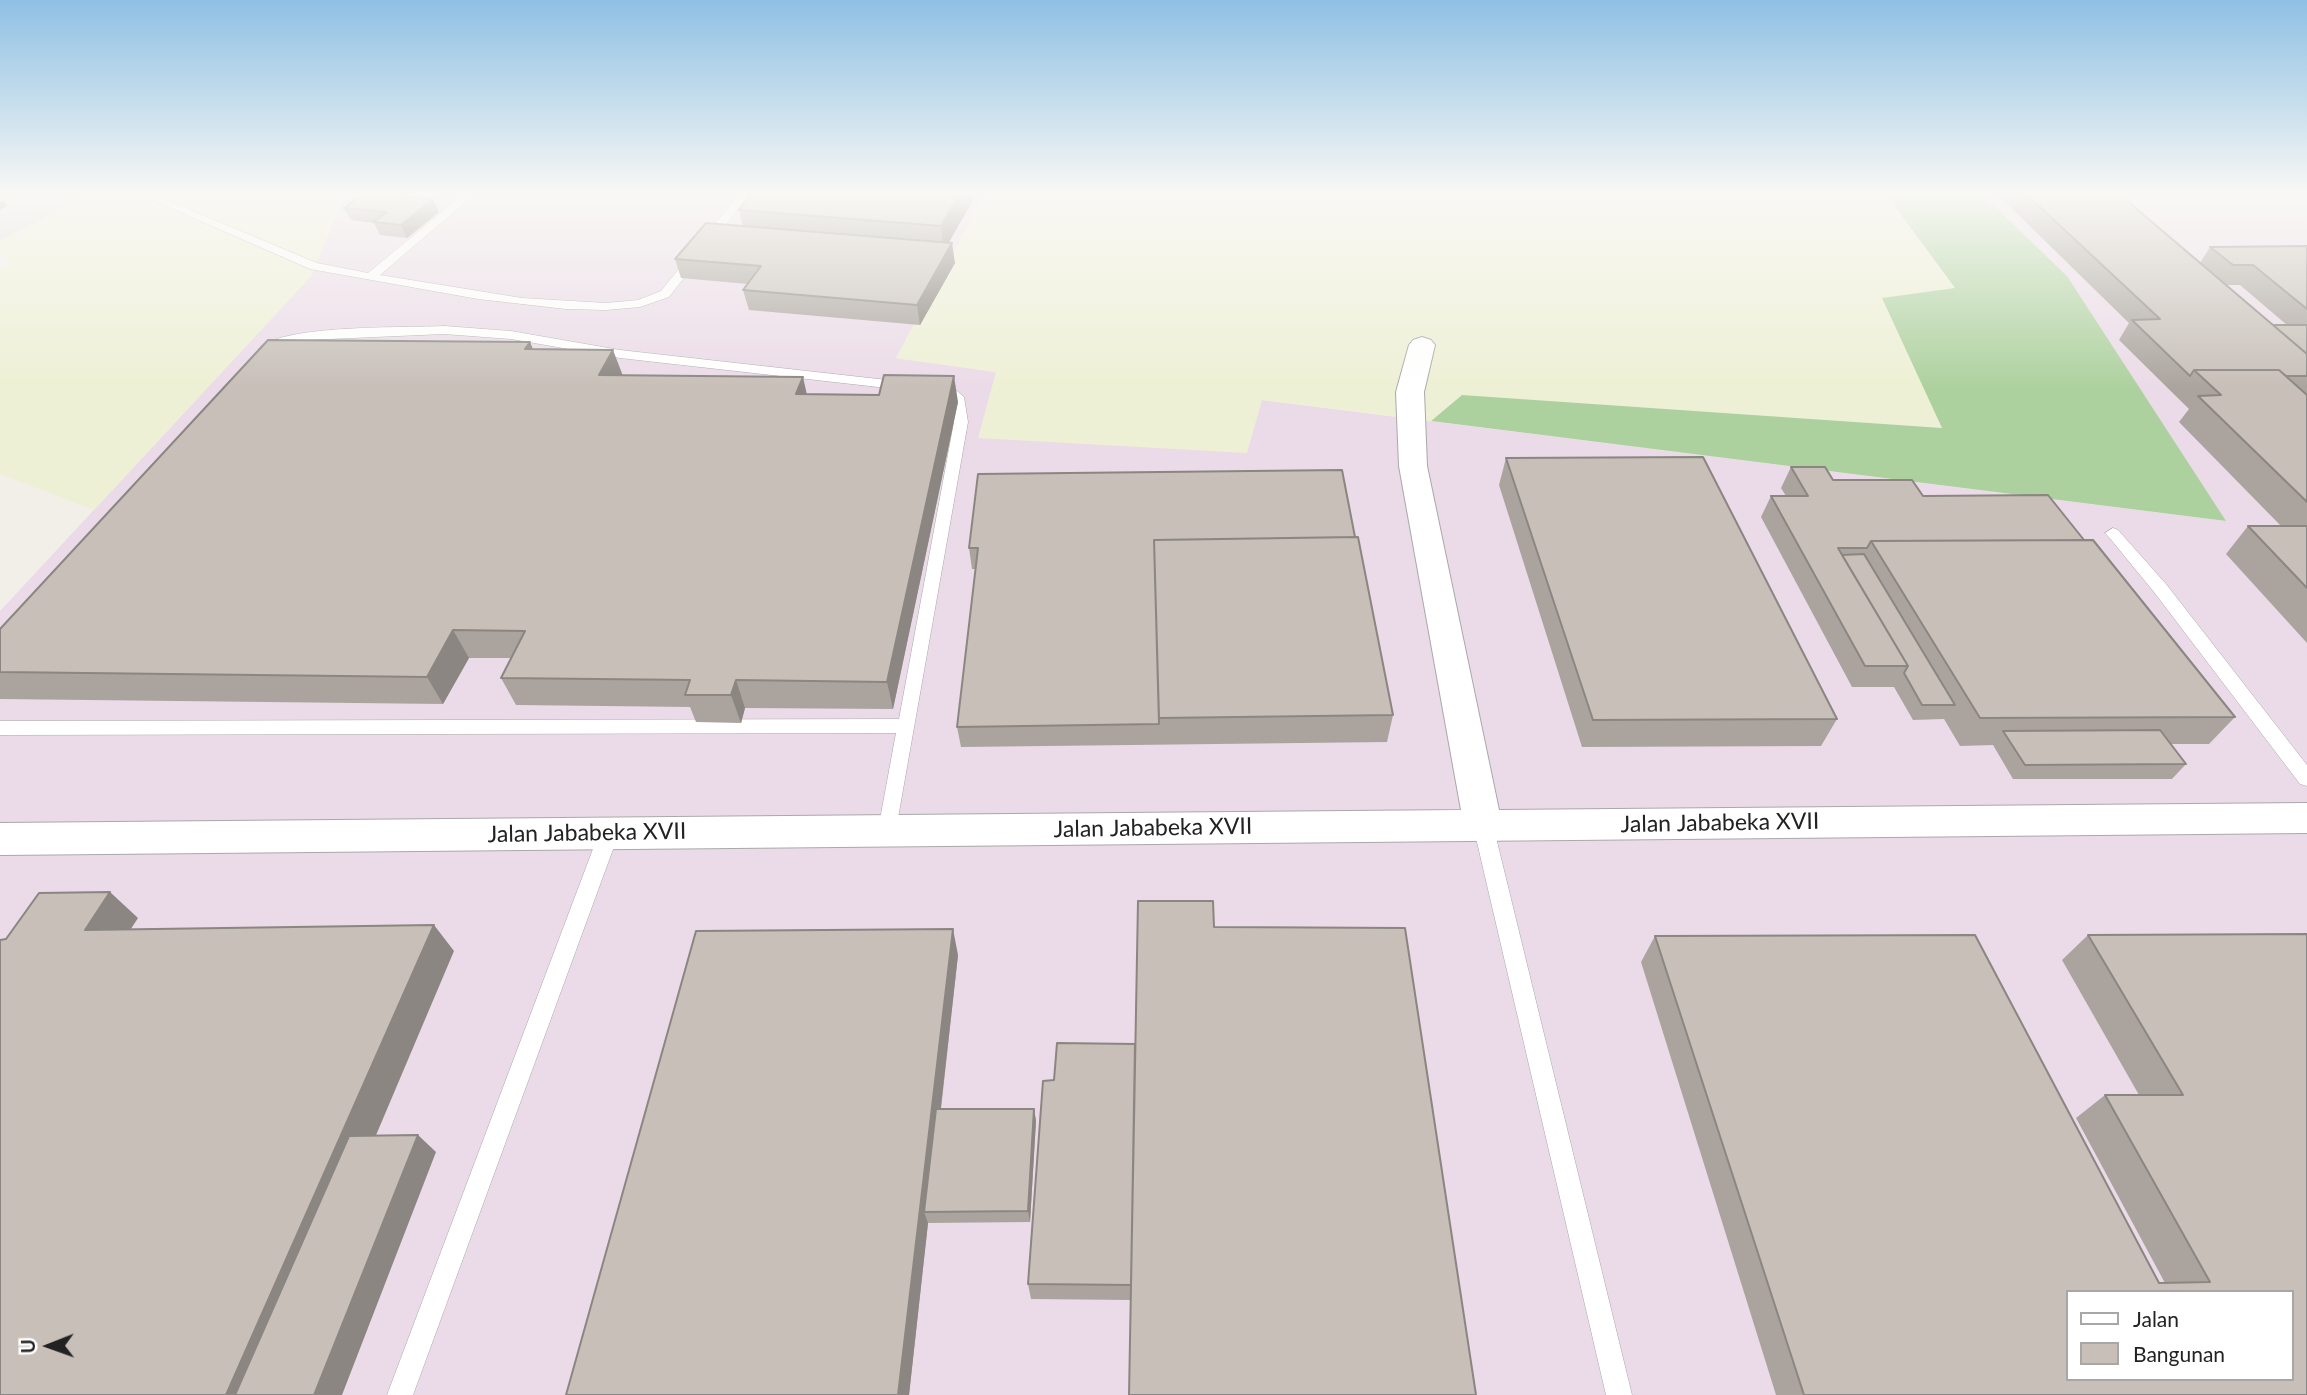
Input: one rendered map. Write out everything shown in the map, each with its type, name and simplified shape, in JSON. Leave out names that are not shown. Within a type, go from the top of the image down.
[{"type":"street","points":[[1422,345],[1410,392],[1413,467],[1483,825]]},
{"type":"street","name":"Jalan Jababeka XVII","points":[[0,839],[2307,818]]},
{"type":"lane","points":[[296,258],[314,266],[370,278],[550,304],[613,307],[639,305],[665,294],[693,258]]},
{"type":"lane","points":[[370,278],[393,258]]},
{"type":"lane","points":[[251,360],[276,342],[306,336],[444,330],[511,335],[620,354],[934,389],[952,394],[959,400],[962,408],[961,422],[888,831]]},
{"type":"lane","points":[[2113,533],[2160,588],[2307,779]]},
{"type":"lane","points":[[0,728],[906,726]]},
{"type":"lane","points":[[1483,825],[1619,1395]]},
{"type":"lane","points":[[400,1395],[609,833]]},
{"type":"shaded area","points":[[318,258],[950,258],[896,358],[997,372],[979,438],[1262,400],[2225,521],[2067,276],[2048,258],[2307,258],[2307,1395],[0,1395],[0,611],[311,276]]},
{"type":"green space","points":[[6,258],[318,258],[311,276],[94,510],[0,474],[0,269],[10,262]]},
{"type":"green space","points":[[950,258],[1932,258],[1955,289],[1882,298],[1943,428],[1462,395],[1430,421],[1262,400],[1247,453],[978,438],[996,372],[896,358]]},
{"type":"green space","points":[[1933,258],[2048,258],[2067,276],[2226,521],[1431,421],[1462,395],[1942,428],[1882,298],[1955,288]]},
{"type":"building","points":[[943,258],[917,305],[743,290],[761,266],[675,259]]},
{"type":"building","points":[[2095,258],[2194,258],[2307,354],[2307,376],[2286,376],[2279,370],[2194,370],[2190,376],[2132,320],[2160,319]]},
{"type":"building","points":[[2224,258],[2307,258],[2307,309],[2253,265],[2233,265]]},
{"type":"building","points":[[2273,325],[2307,325],[2307,354]]},
{"type":"building","points":[[268,340],[530,342],[525,349],[613,350],[599,375],[803,377],[796,394],[879,395],[884,375],[954,376],[887,682],[736,680],[731,695],[685,695],[690,680],[501,678],[525,631],[453,630],[427,677],[0,672],[0,629]]},
{"type":"building","points":[[2194,370],[2279,370],[2307,395],[2307,502],[2198,396],[2221,395]]},
{"type":"building","points":[[1703,457],[1837,719],[1593,720],[1506,458]]},
{"type":"building","points":[[1791,467],[1825,467],[1833,480],[1912,480],[1923,496],[2048,495],[2084,540],[1871,541],[1867,548],[1838,548],[1908,666],[1865,666],[1771,496],[1808,496]]},
{"type":"building","points":[[1342,470],[1355,537],[1154,540],[1159,724],[957,727],[978,548],[969,548],[978,474]]},
{"type":"building","points":[[2248,526],[2307,526],[2307,588]]},
{"type":"building","points":[[1358,537],[1393,715],[1159,718],[1154,540]]},
{"type":"building","points":[[2093,540],[2235,717],[1980,718],[1871,541]]},
{"type":"building","points":[[1864,554],[1955,705],[1922,705],[1904,673],[1908,666],[1842,555]]},
{"type":"building","points":[[2160,730],[2186,764],[2025,765],[2003,731]]},
{"type":"building","points":[[110,892],[85,930],[434,925],[226,1395],[0,1395],[0,940],[6,939],[39,893]]},
{"type":"building","points":[[1138,901],[1213,901],[1214,927],[1405,928],[1476,1395],[1129,1395]]},
{"type":"building","points":[[953,929],[898,1395],[566,1395],[696,931]]},
{"type":"building","points":[[2307,934],[2307,1395],[1804,1395],[1655,936],[1975,935],[2159,1283],[2210,1282],[2105,1095],[2183,1095],[2088,935]]},
{"type":"building","points":[[1057,1043],[1135,1044],[1131,1285],[1028,1284],[1043,1081],[1054,1080]]},
{"type":"building","points":[[936,1109],[1034,1109],[1028,1211],[924,1212]]},
{"type":"building","points":[[418,1135],[314,1395],[235,1395],[349,1136]]}]
